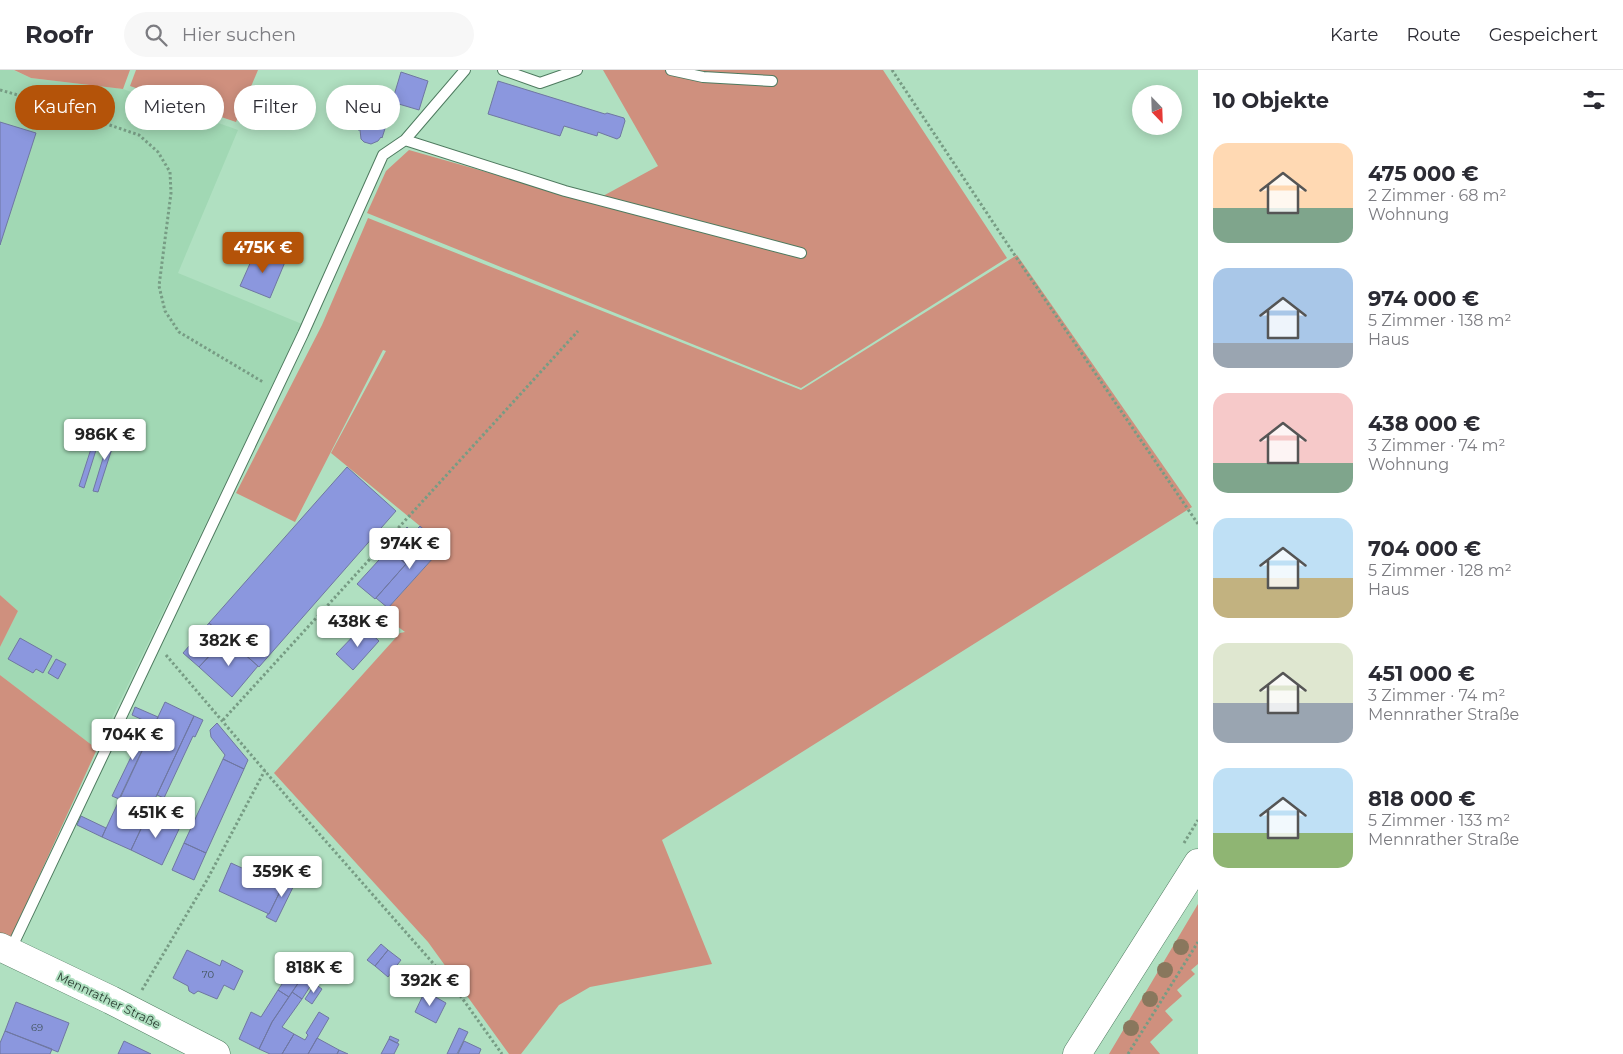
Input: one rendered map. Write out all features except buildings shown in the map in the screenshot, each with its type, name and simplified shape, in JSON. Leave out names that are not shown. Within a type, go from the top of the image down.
[{"type":"main road","points":[[1078,1054],[1198,863]]},
{"type":"main road","name":"Mennrather Straße","points":[[5,950],[216,1054]]},
{"type":"lane","points":[[5,950],[156,643],[383,156],[405,140],[465,70]]},
{"type":"lane","points":[[503,70],[540,83],[577,70]]},
{"type":"lane","points":[[671,70],[703,77],[772,80]]},
{"type":"lane","points":[[405,140],[565,191],[801,253]]},
{"type":"path","points":[[892,70],[1198,524]]},
{"type":"path","points":[[0,90],[139,134],[158,152],[170,172],[158,286],[166,311],[179,332],[276,389]]},
{"type":"path","points":[[223,720],[578,332]]},
{"type":"path","points":[[156,643],[293,804],[432,962],[462,998],[502,1054]]},
{"type":"path","points":[[130,1010],[207,880],[265,770]]},
{"type":"path","points":[[1128,1054],[1198,942]]},
{"type":"shaded area","points":[[0,70],[13,70],[31,78],[90,85],[15,85],[15,130],[115,130],[115,88],[125,90],[125,130],[224,130],[224,125],[238,130],[178,273],[302,324],[97,749],[0,675],[0,647],[18,611],[0,595]]},
{"type":"shaded area","points":[[14,70],[130,70],[123,89],[115,88],[115,85],[90,85],[31,78]]},
{"type":"shaded area","points":[[136,70],[258,70],[252,85],[234,85],[234,121],[224,118],[224,85],[130,85]]},
{"type":"shaded area","points":[[603,70],[883,70],[1007,258],[801,388],[367,213],[386,171],[409,150],[592,202],[658,166]]},
{"type":"shaded area","points":[[368,218],[801,390],[1017,255],[1192,507],[662,840],[712,964],[590,987],[559,1005],[521,1054],[509,1054],[428,942],[274,773],[400,633],[405,632],[382,615],[443,547],[331,453],[386,351],[383,350],[295,522],[236,493],[322,325]]},
{"type":"shaded area","points":[[0,595],[18,611],[0,647]]},
{"type":"shaded area","points":[[0,675],[97,749],[9,942],[0,938]]},
{"type":"shaded area","points":[[1198,904],[1198,964],[1191,970],[1195,974],[1177,990],[1182,996],[1165,1011],[1173,1020],[1150,1042],[1160,1054],[1109,1054]]}]
